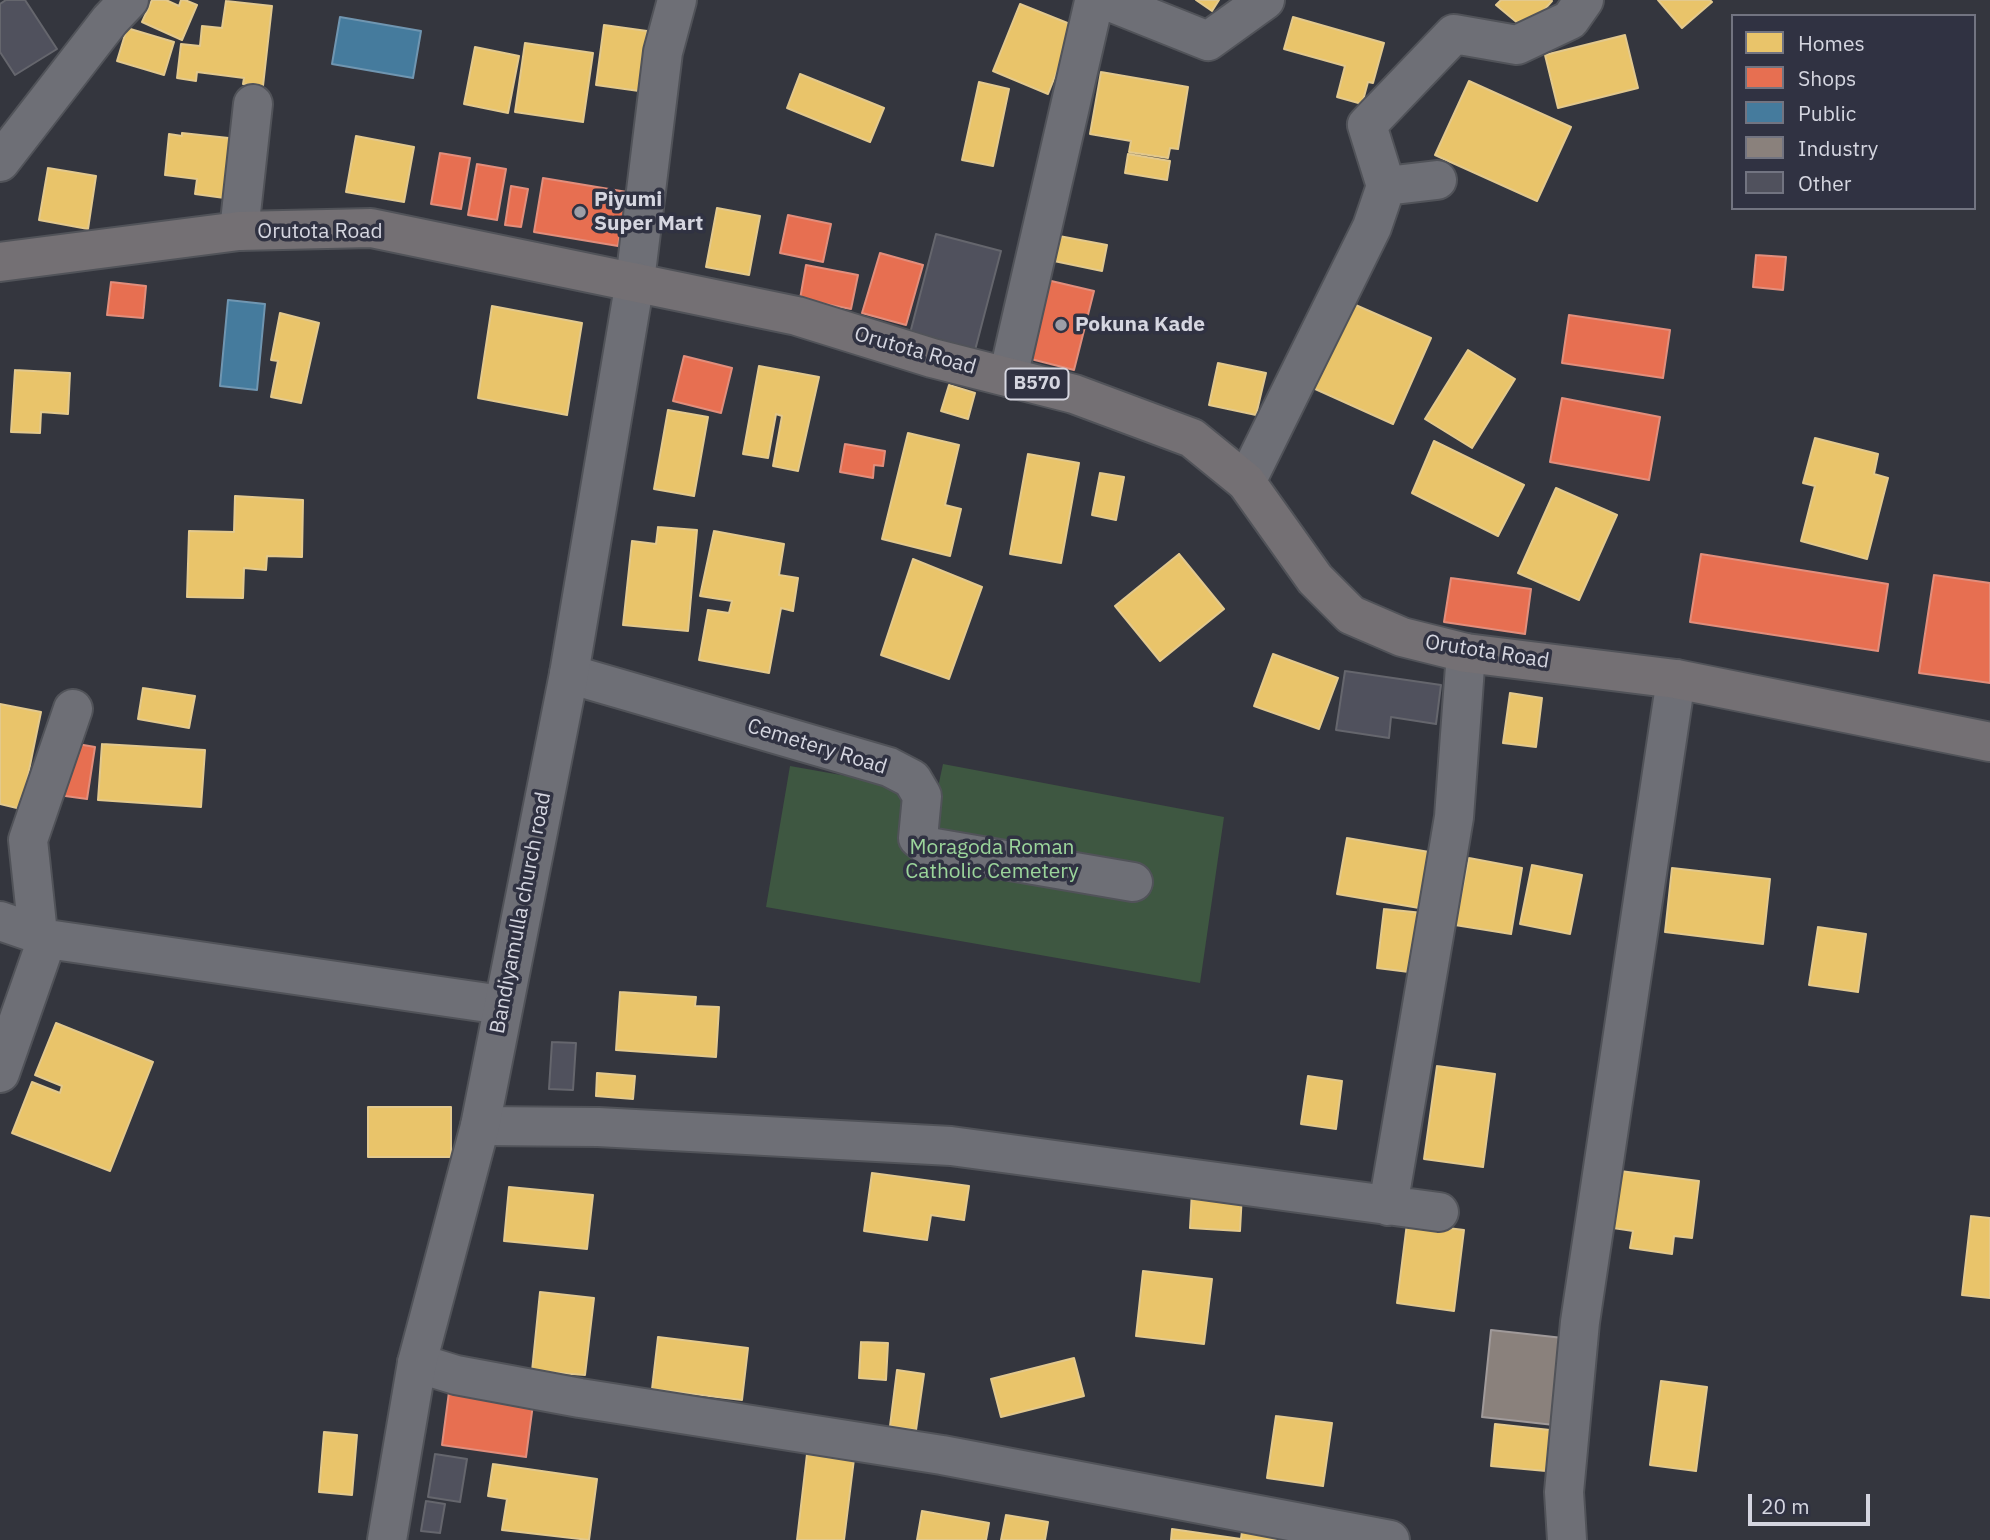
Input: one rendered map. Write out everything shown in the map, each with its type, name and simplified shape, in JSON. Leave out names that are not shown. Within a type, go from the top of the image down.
[{"type":"main road","name":"Orutota Road","points":[[0,262],[239,232],[371,228],[797,316],[1074,394],[1192,438],[1246,482],[1315,579],[1351,615],[1402,637],[1466,653],[1676,680],[1990,742]]},
{"type":"street","points":[[0,162],[110,20],[130,0]]},
{"type":"street","name":"Bandiyamulla church road","points":[[387,1540],[417,1363],[480,1126],[569,674],[635,281],[663,52],[677,0]]},
{"type":"street","points":[[1008,377],[1093,6],[1108,1],[1208,41],[1265,0]]},
{"type":"street","points":[[1246,482],[1372,227],[1386,186],[1367,125],[1454,34],[1517,45],[1570,20],[1584,0]]},
{"type":"street","points":[[239,232],[253,104]]},
{"type":"street","points":[[1386,186],[1437,180]]},
{"type":"street","points":[[1388,1206],[1454,817],[1466,653]]},
{"type":"street","name":"Cemetery Road","points":[[569,674],[890,766],[912,779],[922,796],[918,838],[929,847],[1133,882]]},
{"type":"street","points":[[1567,1540],[1564,1492],[1580,1322],[1676,680]]},
{"type":"street","points":[[0,1073],[43,937],[28,840],[73,709]]},
{"type":"street","points":[[0,921],[43,937],[502,1005]]},
{"type":"street","points":[[480,1126],[598,1127],[951,1146],[1439,1212]]},
{"type":"street","points":[[417,1363],[456,1375],[580,1398],[942,1455],[1390,1540]]},
{"type":"green space","name":"Moragoda Roman Catholic Cemetery","points":[[943,764],[1224,817],[1200,983],[766,907],[790,766],[937,792]]},
{"type":"building: Homes","points":[[152,0],[166,0],[179,6],[181,0],[185,0],[197,5],[182,40],[142,22]]},
{"type":"building: Homes","points":[[1196,0],[1219,0],[1212,11]]},
{"type":"building: Homes","points":[[1501,0],[1552,1],[1526,30],[1496,5]]},
{"type":"building: Homes","points":[[1658,0],[1710,0],[1712,2],[1682,28]]},
{"type":"building: Homes","points":[[226,1],[272,6],[263,86],[243,84],[244,78],[197,72],[196,81],[177,78],[181,44],[200,46],[202,26],[222,28]]},
{"type":"building: Homes","points":[[1020,4],[1075,26],[1048,94],[993,71]]},
{"type":"building: Homes","points":[[1293,17],[1384,43],[1373,83],[1368,82],[1362,104],[1337,97],[1345,66],[1284,49]]},
{"type":"building: Homes","points":[[604,25],[647,31],[639,91],[596,85]]},
{"type":"building: Homes","points":[[127,28],[174,42],[164,75],[117,61]]},
{"type":"building: Homes","points":[[1625,35],[1638,88],[1558,108],[1545,55]]},
{"type":"building: Homes","points":[[525,43],[593,53],[583,122],[515,112]]},
{"type":"building: Homes","points":[[475,47],[519,56],[508,113],[464,104]]},
{"type":"building: Homes","points":[[1101,72],[1188,87],[1178,149],[1170,148],[1168,158],[1129,152],[1131,141],[1090,134]]},
{"type":"building: Homes","points":[[800,74],[884,108],[870,142],[787,108]]},
{"type":"building: Homes","points":[[1469,81],[1571,127],[1537,201],[1435,155]]},
{"type":"building: Homes","points":[[979,82],[1009,89],[993,166],[962,160]]},
{"type":"building: Homes","points":[[182,133],[238,139],[232,199],[195,194],[197,179],[165,175],[169,134],[182,136]]},
{"type":"building: Homes","points":[[356,136],[414,147],[404,202],[346,192]]},
{"type":"building: Homes","points":[[1128,154],[1170,161],[1167,180],[1125,173]]},
{"type":"building: Homes","points":[[48,168],[96,176],[88,229],[39,220]]},
{"type":"building: Homes","points":[[717,208],[760,216],[749,275],[706,267]]},
{"type":"building: Homes","points":[[1059,236],[1107,245],[1102,271],[1054,261]]},
{"type":"building: Homes","points":[[1351,303],[1431,338],[1393,424],[1313,388]]},
{"type":"building: Homes","points":[[492,306],[582,323],[567,415],[478,398]]},
{"type":"building: Homes","points":[[280,313],[319,323],[301,403],[271,397],[278,361],[271,360]]},
{"type":"building: Homes","points":[[1468,350],[1515,379],[1472,448],[1425,419]]},
{"type":"building: Homes","points":[[1218,363],[1266,373],[1256,415],[1209,405]]},
{"type":"building: Homes","points":[[759,366],[819,377],[798,471],[773,466],[782,416],[776,414],[768,458],[743,454]]},
{"type":"building: Homes","points":[[15,370],[70,373],[68,414],[41,412],[40,433],[11,432]]},
{"type":"building: Homes","points":[[949,385],[975,393],[968,419],[941,411]]},
{"type":"building: Homes","points":[[668,410],[708,417],[694,496],[654,489]]},
{"type":"building: Homes","points":[[908,433],[959,445],[945,505],[961,509],[950,556],[882,539]]},
{"type":"building: Homes","points":[[1815,438],[1878,454],[1874,474],[1888,478],[1867,559],[1801,541],[1815,486],[1803,483]]},
{"type":"building: Homes","points":[[1434,441],[1524,485],[1498,536],[1412,493]]},
{"type":"building: Homes","points":[[1028,454],[1079,463],[1061,563],[1010,554]]},
{"type":"building: Homes","points":[[1100,473],[1124,477],[1116,520],[1092,515]]},
{"type":"building: Homes","points":[[1556,488],[1617,515],[1579,600],[1518,573]]},
{"type":"building: Homes","points":[[235,496],[303,500],[302,557],[267,556],[266,570],[244,568],[243,598],[187,597],[189,531],[234,532]]},
{"type":"building: Homes","points":[[658,527],[697,530],[688,631],[623,625],[632,541],[656,544]]},
{"type":"building: Homes","points":[[714,531],[784,544],[779,575],[798,578],[793,611],[781,608],[769,673],[699,660],[708,610],[729,613],[732,601],[700,596]]},
{"type":"building: Homes","points":[[1179,554],[1224,609],[1160,661],[1115,606]]},
{"type":"building: Homes","points":[[913,559],[982,587],[949,679],[881,655]]},
{"type":"building: Homes","points":[[1273,654],[1338,678],[1319,729],[1254,706]]},
{"type":"building: Homes","points":[[143,688],[195,696],[189,728],[138,719]]},
{"type":"building: Homes","points":[[1510,693],[1542,698],[1536,747],[1503,743]]},
{"type":"building: Homes","points":[[0,704],[41,712],[21,809],[0,804]]},
{"type":"building: Homes","points":[[102,744],[205,750],[201,807],[98,800]]},
{"type":"building: Homes","points":[[1347,838],[1435,853],[1425,909],[1337,894]]},
{"type":"building: Homes","points":[[1469,858],[1522,868],[1511,934],[1455,925]]},
{"type":"building: Homes","points":[[1532,865],[1582,875],[1570,934],[1520,924]]},
{"type":"building: Homes","points":[[1672,868],[1770,879],[1763,944],[1665,932]]},
{"type":"building: Homes","points":[[1384,909],[1423,913],[1417,973],[1377,968]]},
{"type":"building: Homes","points":[[1818,927],[1866,934],[1858,992],[1809,985]]},
{"type":"building: Homes","points":[[620,992],[696,997],[695,1006],[719,1007],[716,1057],[616,1050]]},
{"type":"building: Homes","points":[[56,1023],[153,1062],[110,1171],[12,1133],[32,1082],[60,1093],[62,1086],[35,1075]]},
{"type":"building: Homes","points":[[1437,1066],[1495,1074],[1483,1167],[1424,1159]]},
{"type":"building: Homes","points":[[597,1073],[635,1076],[633,1099],[596,1096]]},
{"type":"building: Homes","points":[[1308,1076],[1342,1081],[1336,1129],[1301,1124]]},
{"type":"building: Homes","points":[[368,1107],[451,1107],[451,1157],[368,1157]]},
{"type":"building: Homes","points":[[1620,1171],[1699,1181],[1692,1238],[1674,1236],[1672,1254],[1630,1248],[1633,1231],[1613,1228]]},
{"type":"building: Homes","points":[[872,1173],[969,1186],[964,1220],[931,1215],[927,1240],[864,1231]]},
{"type":"building: Homes","points":[[509,1187],[593,1195],[587,1249],[504,1241]]},
{"type":"building: Homes","points":[[1192,1191],[1242,1193],[1240,1231],[1190,1228]]},
{"type":"building: Homes","points":[[1971,1216],[1990,1218],[1990,1298],[1962,1295]]},
{"type":"building: Homes","points":[[1407,1223],[1464,1230],[1454,1311],[1397,1303]]},
{"type":"building: Homes","points":[[1143,1271],[1212,1279],[1204,1344],[1136,1336]]},
{"type":"building: Homes","points":[[540,1292],[594,1298],[585,1375],[532,1371]]},
{"type":"building: Homes","points":[[658,1337],[748,1348],[742,1400],[652,1389]]},
{"type":"building: Homes","points":[[861,1342],[888,1343],[886,1380],[859,1378]]},
{"type":"building: Homes","points":[[1074,1358],[1084,1396],[1001,1417],[991,1379]]},
{"type":"building: Homes","points":[[897,1370],[924,1374],[916,1430],[890,1426]]},
{"type":"building: Homes","points":[[1661,1381],[1707,1387],[1696,1471],[1650,1465]]},
{"type":"building: Homes","points":[[1276,1416],[1332,1423],[1323,1486],[1267,1478]]},
{"type":"building: Homes","points":[[1495,1424],[1550,1430],[1546,1471],[1491,1466]]},
{"type":"building: Homes","points":[[324,1432],[357,1435],[352,1495],[319,1492]]},
{"type":"building: Homes","points":[[807,1454],[854,1459],[844,1540],[797,1540]]},
{"type":"building: Homes","points":[[493,1464],[597,1479],[589,1540],[502,1530],[507,1499],[488,1496]]},
{"type":"building: Homes","points":[[922,1511],[989,1523],[986,1540],[917,1540]]},
{"type":"building: Homes","points":[[1006,1515],[1048,1522],[1045,1540],[1001,1540]]},
{"type":"building: Homes","points":[[1243,1524],[1288,1531],[1287,1540],[1171,1540],[1172,1529],[1241,1539]]},
{"type":"building: Shops","points":[[440,153],[470,158],[461,209],[431,204]]},
{"type":"building: Shops","points":[[477,164],[506,169],[497,220],[468,215]]},
{"type":"building: Shops","name":"Piyumi Super Mart","points":[[543,178],[627,192],[618,246],[534,232]]},
{"type":"building: Shops","points":[[511,186],[528,189],[521,227],[505,225]]},
{"type":"building: Shops","points":[[788,215],[831,224],[823,262],[780,253]]},
{"type":"building: Shops","points":[[880,253],[923,265],[906,325],[862,313]]},
{"type":"building: Shops","points":[[1756,255],[1786,257],[1783,290],[1753,287]]},
{"type":"building: Shops","points":[[806,265],[858,275],[851,309],[800,299]]},
{"type":"building: Shops","name":"Pokuna Kade","points":[[1047,280],[1094,291],[1074,370],[1027,358]]},
{"type":"building: Shops","points":[[111,282],[146,286],[143,318],[107,315]]},
{"type":"building: Shops","points":[[1569,315],[1670,330],[1663,378],[1562,363]]},
{"type":"building: Shops","points":[[684,356],[732,368],[721,413],[673,401]]},
{"type":"building: Shops","points":[[1562,398],[1660,417],[1649,480],[1550,462]]},
{"type":"building: Shops","points":[[845,444],[885,451],[883,466],[874,465],[873,478],[840,472]]},
{"type":"building: Shops","points":[[1701,554],[1888,584],[1878,651],[1690,622]]},
{"type":"building: Shops","points":[[1934,575],[1990,583],[1990,683],[1919,673]]},
{"type":"building: Shops","points":[[1451,578],[1531,589],[1525,634],[1444,622]]},
{"type":"building: Shops","points":[[66,742],[95,747],[87,799],[58,795]]},
{"type":"building: Shops","points":[[449,1392],[533,1404],[526,1457],[442,1445]]},
{"type":"building: Public","points":[[340,17],[421,31],[413,78],[332,64]]},
{"type":"building: Public","points":[[228,300],[265,304],[257,390],[220,386]]},
{"type":"building: Industry","points":[[1491,1330],[1563,1338],[1554,1425],[1482,1417]]},
{"type":"building: Other","points":[[6,0],[25,0],[57,49],[15,75],[0,52],[0,4]]},
{"type":"building: Other","points":[[936,234],[1001,251],[973,358],[908,341]]},
{"type":"building: Other","points":[[1345,671],[1441,685],[1436,724],[1391,717],[1389,738],[1336,730]]},
{"type":"building: Other","points":[[552,1042],[576,1043],[573,1090],[549,1089]]},
{"type":"building: Other","points":[[435,1454],[467,1459],[460,1502],[428,1497]]},
{"type":"building: Other","points":[[426,1501],[445,1504],[440,1533],[421,1531]]},
{"type":"place","name":"Piyumi Super Mart","points":[[580,212]]},
{"type":"place","name":"Pokuna Kade","points":[[1061,325]]}]
